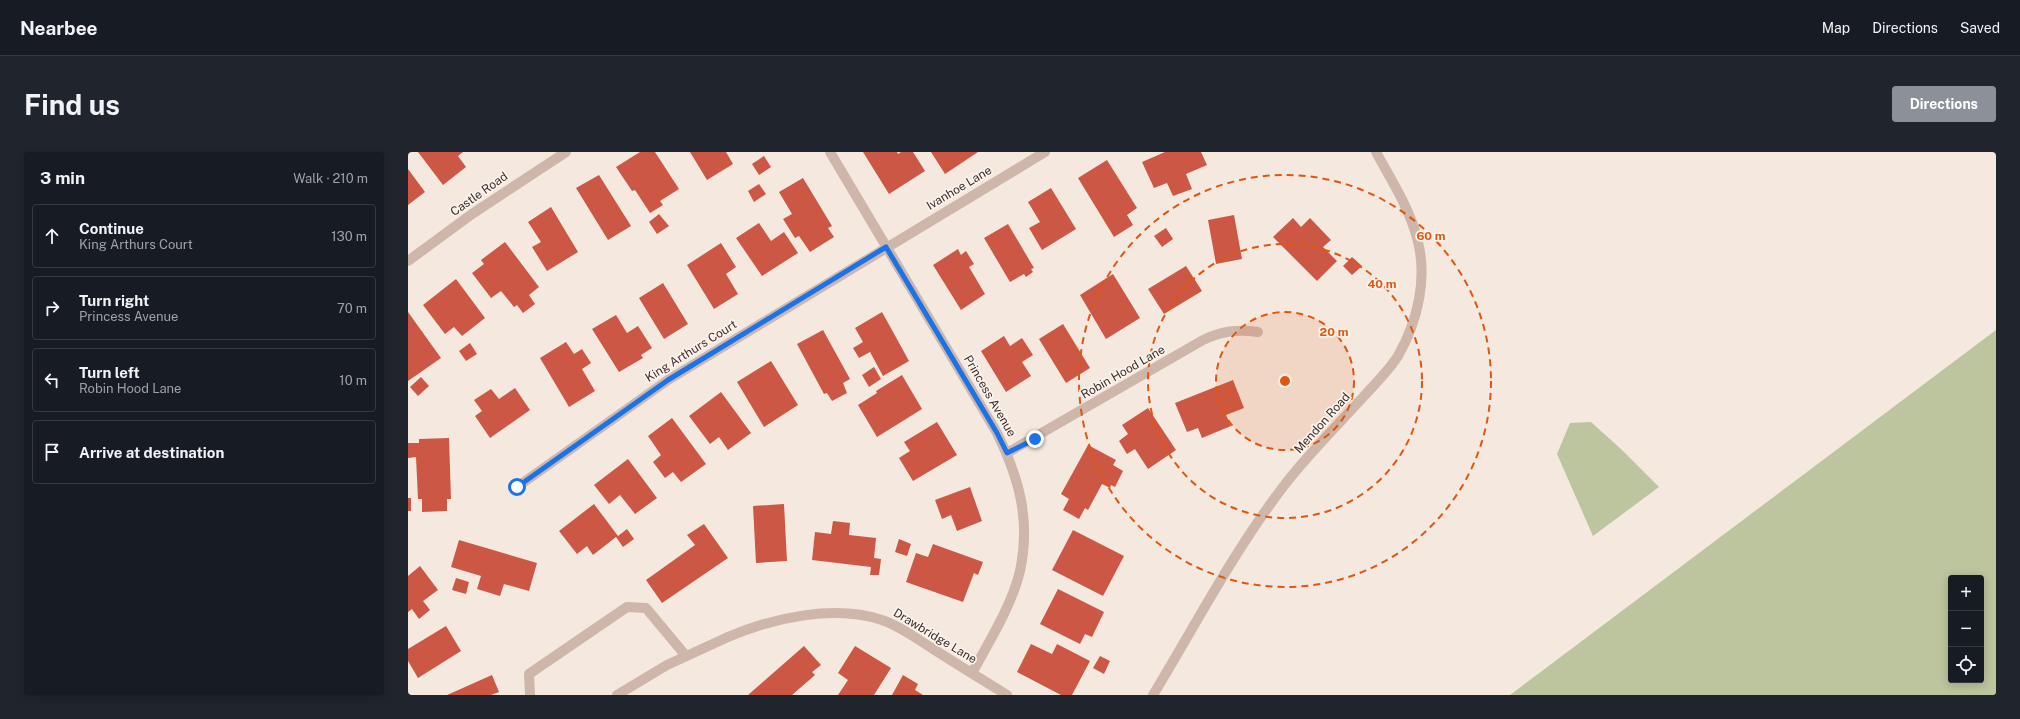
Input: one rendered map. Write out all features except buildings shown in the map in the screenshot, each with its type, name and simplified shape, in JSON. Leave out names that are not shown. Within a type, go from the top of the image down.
[{"type":"street","name":"Castle Road","points":[[408,260],[484,206],[566,152]]},
{"type":"street","name":"Princess Avenue","points":[[830,152],[997,433],[1016,475],[1022,498],[1023,538],[1019,572],[998,625],[972,673]]},
{"type":"street","name":"Ivanhoe Lane","points":[[886,247],[1045,152]]},
{"type":"street","name":"Mendon Road","points":[[1153,695],[1245,542],[1266,510],[1287,482],[1382,376],[1398,356],[1408,332],[1418,305],[1422,283],[1418,239],[1402,199],[1376,152]]},
{"type":"street","name":"King Arthurs Court","points":[[517,487],[668,380],[886,247]]},
{"type":"street","name":"Robin Hood Lane","points":[[1007,453],[1203,340],[1227,331],[1240,329],[1258,332]]},
{"type":"street","points":[[530,695],[529,674],[627,607],[646,608],[686,656]]},
{"type":"street","name":"Drawbridge Lane","points":[[617,695],[640,680],[686,656],[760,624],[832,614],[864,615],[883,620],[906,632],[1007,695]]},
{"type":"green space","points":[[1996,330],[1996,695],[1510,695]]},
{"type":"green space","points":[[1591,422],[1659,487],[1593,536],[1557,454],[1570,423]]},
{"type":"route","points":[[517,487],[668,380],[886,247],[997,433],[1007,453],[1035,439]]}]
